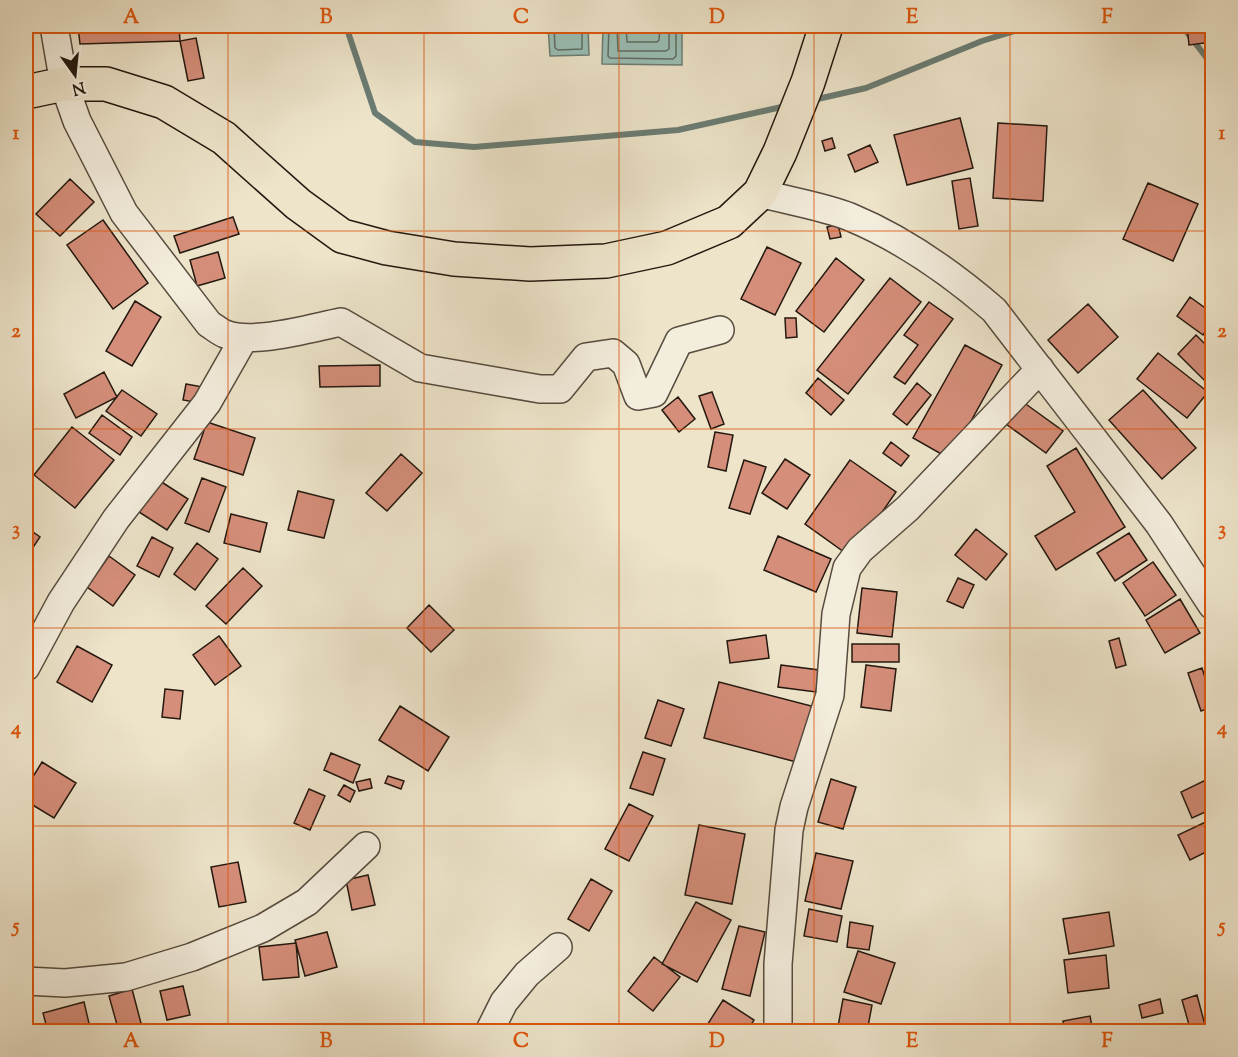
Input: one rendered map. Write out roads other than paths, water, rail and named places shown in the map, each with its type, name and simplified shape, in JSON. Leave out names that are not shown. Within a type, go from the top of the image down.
[{"type":"highway","points":[[26,92],[64,84],[106,84],[164,102],[224,138],[298,204],[342,236],[387,248],[454,259],[530,264],[606,261],[667,248],[718,227],[729,222],[760,193],[780,152],[826,26]]},
{"type":"street","points":[[54,26],[64,84],[77,121],[124,213],[209,324],[224,334],[244,338],[288,333],[341,322],[420,368],[540,389],[560,389],[586,357],[613,352],[626,364],[638,396],[654,393],[679,341],[720,330]]},
{"type":"street","points":[[760,193],[848,217],[909,246],[961,281],[994,310],[1160,524],[1212,605]]},
{"type":"street","points":[[26,667],[62,602],[116,519],[207,403],[244,338]]},
{"type":"street","points":[[778,1032],[777,964],[789,830],[794,807],[830,695],[836,615],[848,568],[860,550],[908,508],[1040,369]]},
{"type":"street","points":[[26,981],[65,983],[126,977],[192,957],[263,928],[307,903],[366,846]]},
{"type":"street","points":[[489,1032],[504,1002],[527,974],[558,947]]},
{"type":"water","points":[[548,26],[588,26],[589,55],[550,56]]},
{"type":"water","points":[[603,26],[682,26],[682,65],[602,64]]},
{"type":"waterway","points":[[346,26],[375,113],[415,142],[474,147],[678,130],[786,106]]},
{"type":"waterway","points":[[813,100],[866,88],[982,41],[1031,26]]},
{"type":"waterway","points":[[1162,26],[1186,31],[1212,65]]}]
